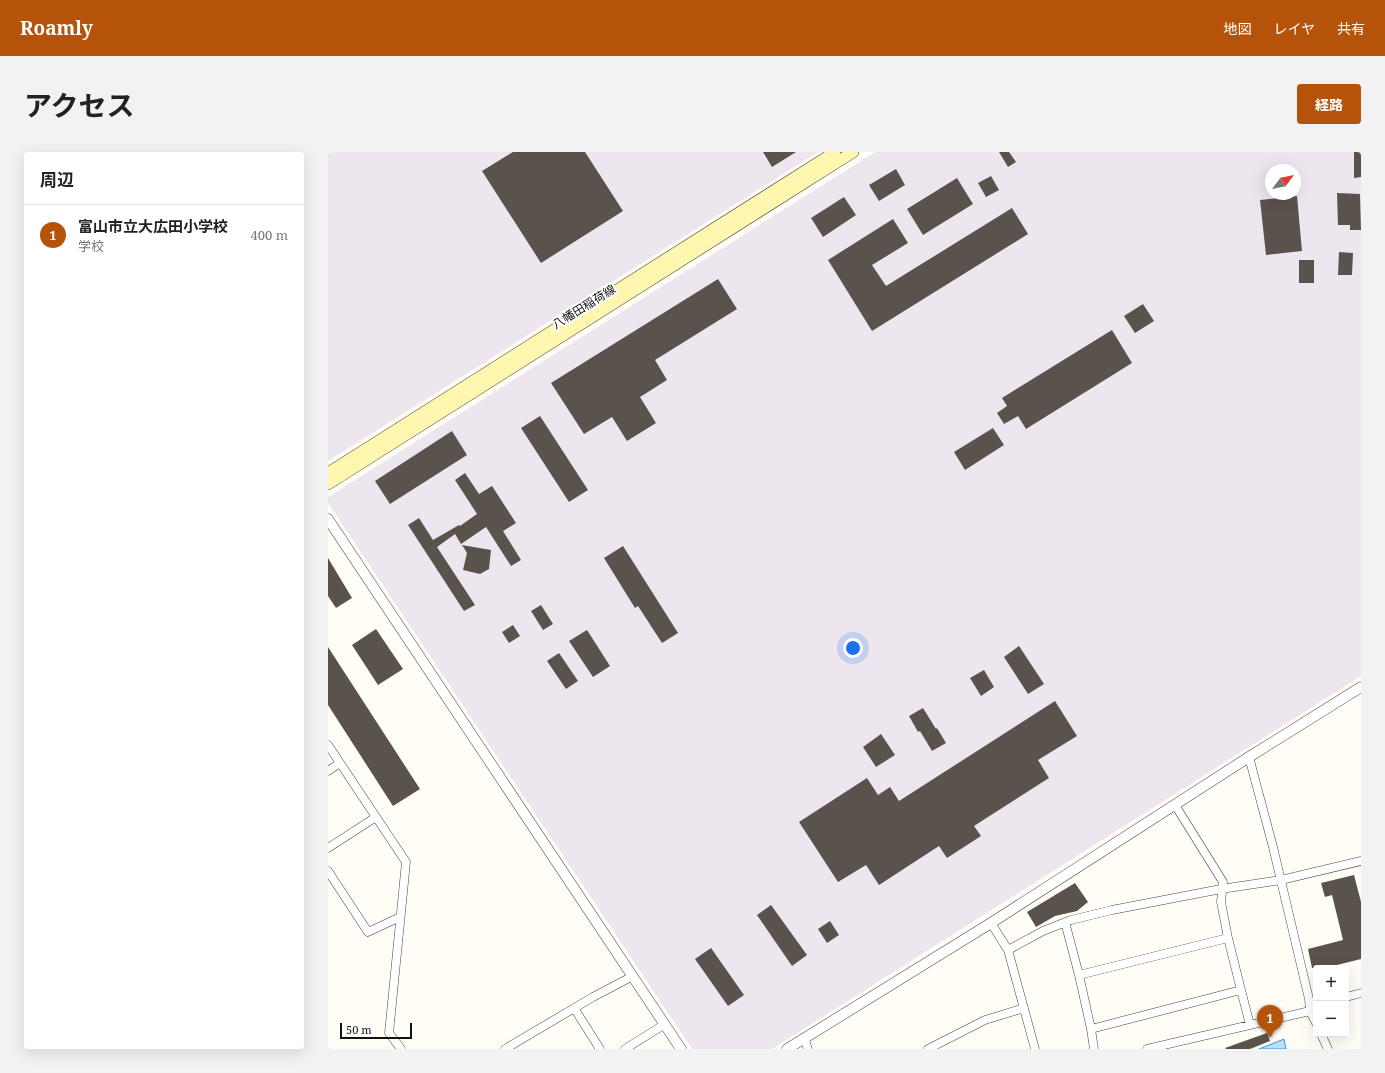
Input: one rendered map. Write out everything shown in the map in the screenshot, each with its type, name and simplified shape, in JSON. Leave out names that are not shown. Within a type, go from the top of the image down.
[{"type":"main road","name":"八幡田稲荷線","points":[[328,473],[835,152]]},
{"type":"main road","name":"八幡田稲荷線","points":[[328,484],[853,152]]},
{"type":"street","points":[[328,519],[681,1049]]},
{"type":"street","points":[[787,1049],[991,923],[1249,757],[1361,687]]},
{"type":"street","points":[[328,745],[406,862],[389,1033],[401,1049]]},
{"type":"street","points":[[1147,1049],[1313,1009],[1309,999],[1281,880],[1249,757]]},
{"type":"street","points":[[328,771],[340,763]]},
{"type":"street","points":[[1174,805],[1223,882],[1221,889],[1221,902],[1228,938],[1250,1025]]},
{"type":"street","points":[[328,848],[376,816]]},
{"type":"street","points":[[1008,950],[1043,931],[1065,922],[1112,910],[1221,889],[1281,880],[1361,861]]},
{"type":"street","points":[[328,871],[368,932],[400,917]]},
{"type":"street","points":[[1065,922],[1079,975],[1094,1049]]},
{"type":"street","points":[[991,923],[1008,950],[1035,1049]]},
{"type":"street","points":[[1079,975],[1228,938]]},
{"type":"street","points":[[505,1049],[592,996],[632,976]]},
{"type":"street","points":[[1091,1029],[1241,990]]},
{"type":"street","points":[[1349,996],[1361,993]]},
{"type":"street","points":[[574,1008],[600,1049]]},
{"type":"street","points":[[928,1049],[985,1020],[1024,1008]]},
{"type":"street","points":[[625,1049],[665,1024]]},
{"type":"street","points":[[1322,1037],[1328,1049]]},
{"type":"street","points":[[804,1038],[808,1049]]},
{"type":"shaded area","points":[[328,152],[818,152],[328,461]]},
{"type":"shaded area","points":[[875,152],[1361,152],[1361,676],[772,1049],[692,1049],[328,503],[328,497]]},
{"type":"water","points":[[1284,1039],[1286,1049],[1259,1049]]},
{"type":"building","points":[[513,152],[585,152],[623,211],[541,263],[482,171]]},
{"type":"building","points":[[763,152],[796,152],[772,167]]},
{"type":"building","points":[[999,152],[1009,152],[1016,162],[1008,167]]},
{"type":"building","points":[[1354,152],[1361,152],[1361,177],[1354,178]]},
{"type":"building","points":[[896,169],[905,185],[879,201],[869,185]]},
{"type":"building","points":[[991,176],[999,190],[986,197],[978,183]]},
{"type":"building","points":[[957,178],[973,204],[923,235],[907,209]]},
{"type":"building","points":[[1337,193],[1360,194],[1361,230],[1350,230],[1350,225],[1338,225]]},
{"type":"building","points":[[844,197],[856,215],[823,237],[811,218]]},
{"type":"building","points":[[1260,200],[1297,200],[1302,251],[1266,255]]},
{"type":"building","points":[[1012,208],[1028,234],[872,331],[828,260],[893,219],[908,243],[872,265],[886,286]]},
{"type":"building","points":[[1339,252],[1353,253],[1352,275],[1338,275]]},
{"type":"building","points":[[1299,260],[1314,260],[1314,283],[1299,283]]},
{"type":"building","points":[[718,279],[737,309],[655,360],[667,380],[640,397],[656,423],[627,441],[612,417],[584,434],[551,383]]},
{"type":"building","points":[[1143,304],[1154,321],[1135,333],[1124,316]]},
{"type":"building","points":[[1112,330],[1132,363],[1026,429],[1018,416],[1004,424],[997,413],[1007,406],[1002,398]]},
{"type":"building","points":[[540,416],[588,490],[569,502],[521,428]]},
{"type":"building","points":[[993,428],[1004,445],[965,470],[954,452]]},
{"type":"building","points":[[452,431],[467,455],[390,504],[375,481]]},
{"type":"building","points":[[465,473],[479,494],[492,486],[516,523],[503,531],[521,560],[511,566],[486,527],[461,544],[455,534],[437,547],[475,605],[464,611],[408,525],[419,518],[433,540],[459,525],[460,526],[477,514],[455,480]]},
{"type":"building","points":[[462,545],[491,550],[489,569],[480,574],[463,570],[467,553]]},
{"type":"building","points":[[623,546],[678,633],[662,643],[638,606],[635,608],[604,558]]},
{"type":"building","points":[[328,558],[352,598],[336,608],[328,596]]},
{"type":"building","points":[[541,605],[553,624],[543,630],[531,611]]},
{"type":"building","points":[[513,625],[520,636],[509,643],[502,632]]},
{"type":"building","points":[[376,629],[403,669],[378,685],[352,645]]},
{"type":"building","points":[[587,630],[610,666],[593,677],[569,641]]},
{"type":"building","points":[[1019,646],[1044,684],[1028,694],[1004,657]]},
{"type":"building","points":[[328,647],[420,789],[393,806],[328,705]]},
{"type":"building","points":[[559,653],[578,681],[566,689],[547,661]]},
{"type":"building","points":[[984,670],[994,687],[981,696],[970,678]]},
{"type":"building","points":[[1055,701],[1077,736],[1038,760],[1049,778],[974,826],[981,836],[947,858],[939,846],[879,885],[866,865],[838,882],[799,822],[867,778],[878,795],[890,787],[899,801]]},
{"type":"building","points":[[923,708],[946,743],[932,751],[920,731],[918,732],[909,716]]},
{"type":"building","points":[[881,734],[895,755],[876,767],[863,747]]},
{"type":"building","points":[[1354,875],[1361,902],[1361,959],[1337,965],[1313,965],[1312,968],[1308,949],[1343,940],[1332,895],[1325,897],[1321,883]]},
{"type":"building","points":[[1075,883],[1088,902],[1077,911],[1055,916],[1036,927],[1027,912]]},
{"type":"building","points":[[771,905],[807,955],[792,966],[757,915]]},
{"type":"building","points":[[830,921],[839,935],[827,943],[818,929]]},
{"type":"building","points":[[711,948],[744,995],[728,1006],[695,959]]},
{"type":"building","points":[[1267,1033],[1270,1041],[1250,1049],[1225,1048]]},
{"type":"place","name":"富山市立大広田小学校","points":[[1270,1038]]}]
